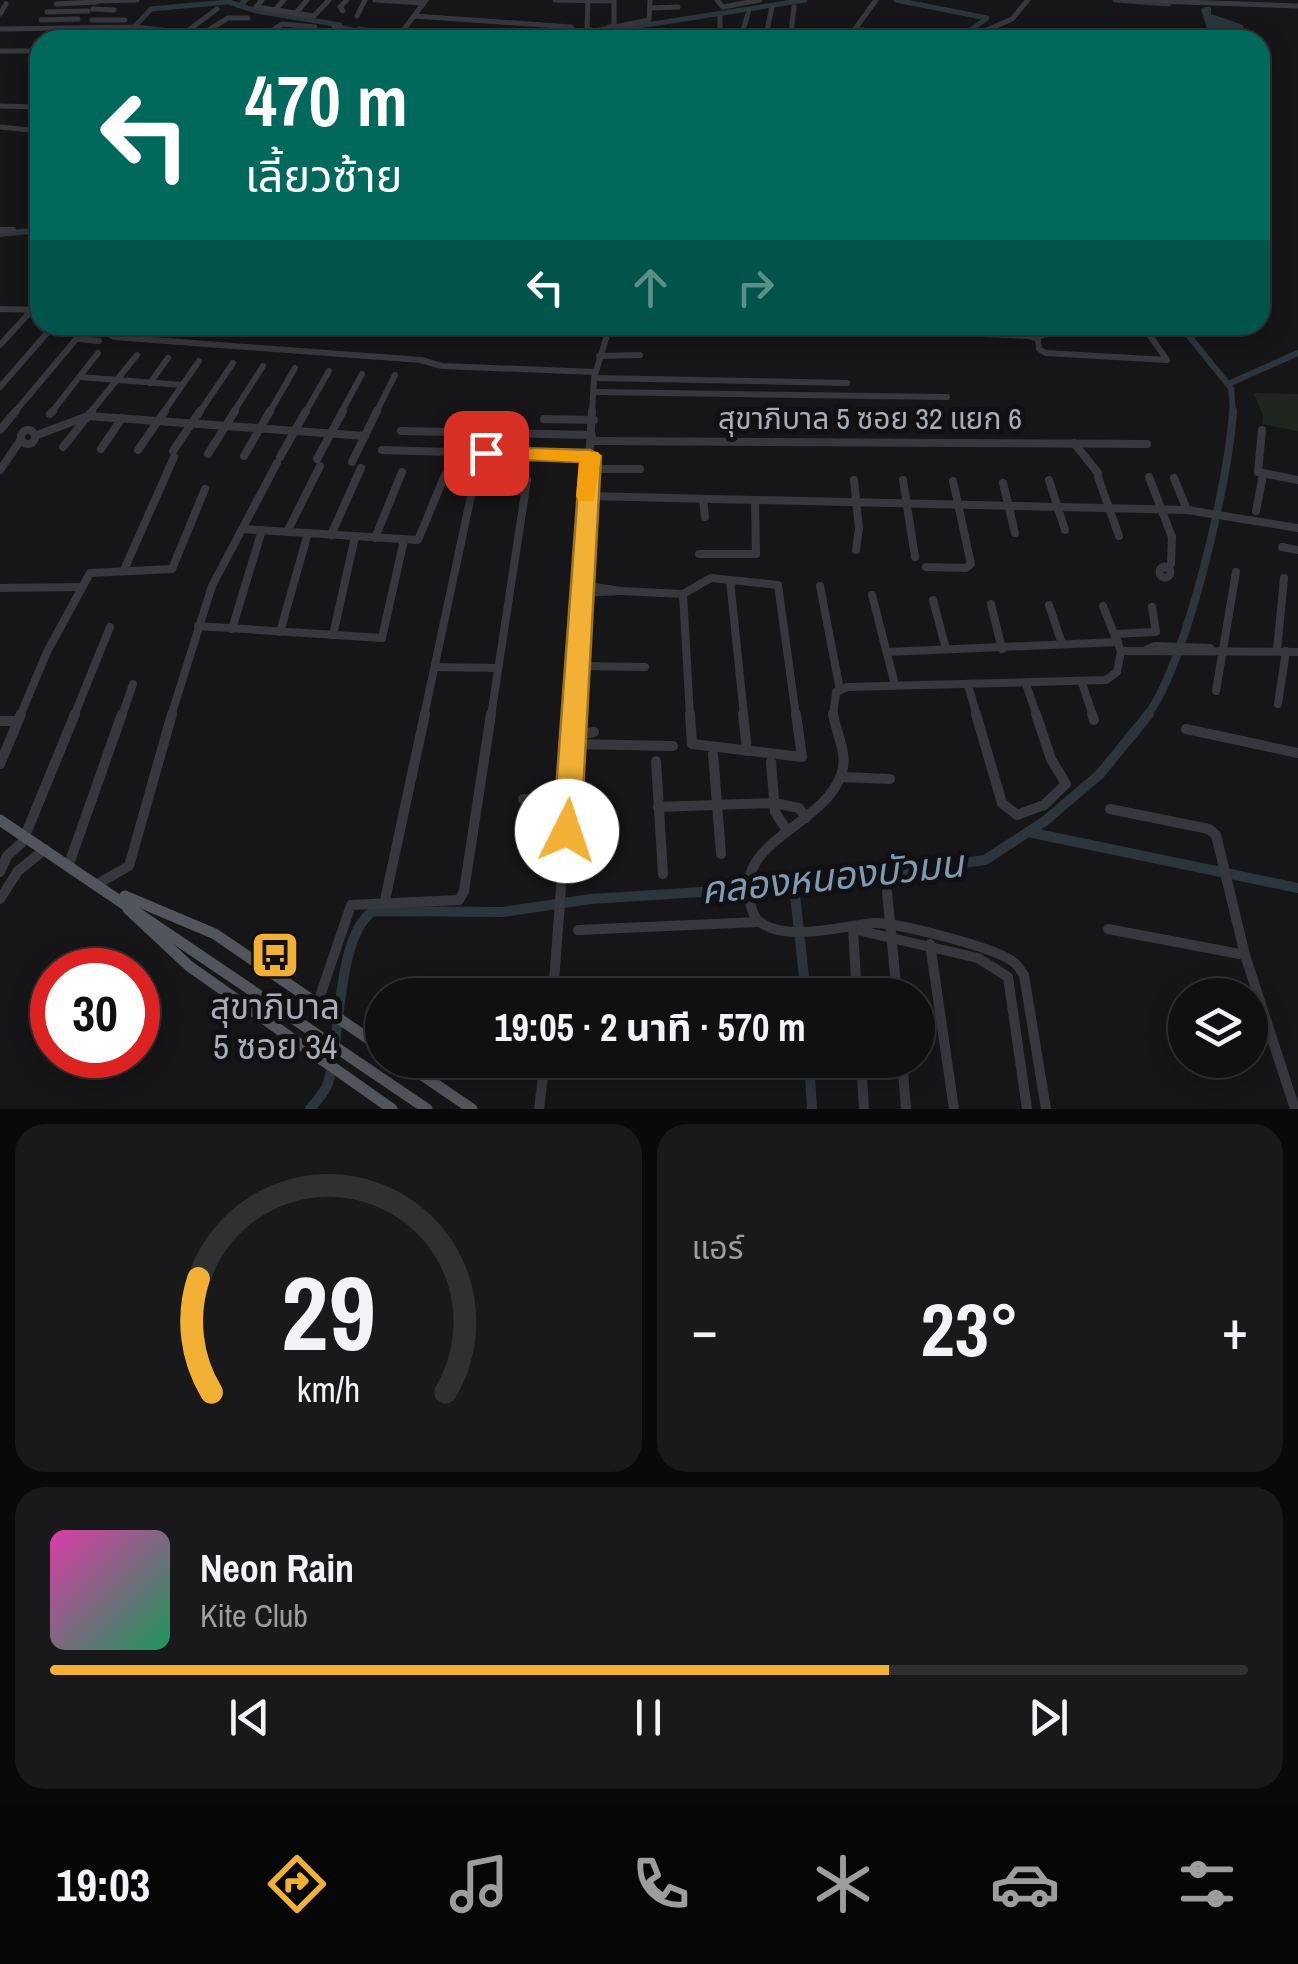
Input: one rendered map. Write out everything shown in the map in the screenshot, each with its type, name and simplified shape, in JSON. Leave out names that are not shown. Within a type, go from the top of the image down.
[{"type":"main road","points":[[0,820],[427,1109]]},
{"type":"main road","points":[[101,885],[215,934],[365,1036]]},
{"type":"main road","points":[[101,885],[189,966],[392,1109]]},
{"type":"main road","points":[[426,1078],[472,1109]]},
{"type":"street","points":[[56,4],[137,0]]},
{"type":"street","points":[[262,0],[256,7],[316,16],[330,0]]},
{"type":"street","points":[[274,12],[284,0]]},
{"type":"street","points":[[273,30],[307,0]]},
{"type":"street","points":[[343,11],[340,8],[347,0]]},
{"type":"street","points":[[357,16],[365,0]]},
{"type":"street","points":[[375,0],[424,2],[404,30]]},
{"type":"street","points":[[555,0],[588,0],[614,1],[614,25],[589,30],[588,0]]},
{"type":"street","points":[[600,30],[646,21],[650,0]]},
{"type":"street","points":[[717,0],[719,7],[760,0]]},
{"type":"street","points":[[855,30],[876,0]]},
{"type":"street","points":[[987,30],[1012,19],[1028,0]]},
{"type":"street","points":[[1124,0],[1298,6]]},
{"type":"street","points":[[1206,0],[1272,3],[1269,0]]},
{"type":"street","points":[[73,26],[98,1]]},
{"type":"street","points":[[0,14],[6,4]]},
{"type":"street","points":[[767,30],[772,6]]},
{"type":"street","points":[[650,8],[678,7]]},
{"type":"street","points":[[791,30],[794,7]]},
{"type":"street","points":[[42,20],[114,10]]},
{"type":"street","points":[[189,30],[217,10]]},
{"type":"street","points":[[743,30],[749,10]]},
{"type":"street","points":[[47,12],[96,15],[92,20]]},
{"type":"street","points":[[415,16],[572,30]]},
{"type":"street","points":[[720,17],[720,30]]},
{"type":"street","points":[[208,30],[227,18],[248,18]]},
{"type":"street","points":[[73,26],[92,20],[125,20]]},
{"type":"street","points":[[282,24],[315,27]]},
{"type":"street","points":[[0,29],[73,26],[164,30]]},
{"type":"street","points":[[334,26],[355,30]]},
{"type":"street","points":[[17,51],[22,44]]},
{"type":"street","points":[[2,53],[30,53]]},
{"type":"street","points":[[0,106],[30,107]]},
{"type":"street","points":[[0,128],[30,130]]},
{"type":"street","points":[[0,230],[13,230]]},
{"type":"street","points":[[0,309],[30,310]]},
{"type":"street","points":[[0,345],[30,316]]},
{"type":"street","points":[[0,387],[45,335]]},
{"type":"street","points":[[27,436],[1,428],[81,335]]},
{"type":"street","points":[[108,335],[422,360],[448,366],[594,375],[847,382]]},
{"type":"street","points":[[554,978],[562,910],[594,375],[606,335]]},
{"type":"street","points":[[988,335],[1046,335]]},
{"type":"street","points":[[1034,338],[1046,353],[1168,360],[1149,335]]},
{"type":"street","points":[[78,340],[98,341]]},
{"type":"street","points":[[176,351],[182,342]]},
{"type":"street","points":[[50,414],[98,353]]},
{"type":"street","points":[[63,448],[137,355]]},
{"type":"street","points":[[598,356],[640,355]]},
{"type":"street","points":[[150,383],[168,358]]},
{"type":"street","points":[[138,450],[199,361]]},
{"type":"street","points":[[124,570],[174,454],[232,363]]},
{"type":"street","points":[[208,454],[263,366]]},
{"type":"street","points":[[244,456],[295,368]]},
{"type":"street","points":[[101,885],[128,866],[212,586],[329,371]]},
{"type":"street","points":[[287,532],[330,434],[362,374]]},
{"type":"street","points":[[352,462],[395,375]]},
{"type":"street","points":[[80,376],[182,386]]},
{"type":"street","points":[[594,392],[947,397]]},
{"type":"street","points":[[729,410],[731,441]]},
{"type":"street","points":[[0,470],[27,436],[88,416],[365,436]]},
{"type":"street","points":[[100,448],[122,418]]},
{"type":"street","points":[[544,419],[594,420]]},
{"type":"street","points":[[1262,430],[1258,472],[1298,480]]},
{"type":"street","name":"สุขาภิบาล 5 ซอย 32 แยก 6","points":[[401,431],[731,441],[1147,444]]},
{"type":"street","points":[[1074,443],[1098,475],[1119,536]]},
{"type":"street","points":[[382,450],[590,456]]},
{"type":"street","points":[[330,535],[362,468]]},
{"type":"street","points":[[589,469],[640,469]]},
{"type":"street","points":[[376,538],[402,472]]},
{"type":"street","points":[[242,529],[404,540],[422,537],[445,475]]},
{"type":"street","points":[[1256,511],[1262,475]]},
{"type":"street","points":[[1149,477],[1172,537],[1171,564],[1167,568]]},
{"type":"street","points":[[384,900],[475,478]]},
{"type":"street","points":[[1174,478],[1187,510]]},
{"type":"street","points":[[323,1008],[349,907],[384,900],[459,900],[464,891],[526,480]]},
{"type":"street","points":[[854,480],[859,528],[856,550]]},
{"type":"street","points":[[903,480],[915,557]]},
{"type":"street","points":[[926,567],[966,568],[972,564],[953,480]]},
{"type":"street","points":[[1049,480],[1065,530]]},
{"type":"street","points":[[1003,483],[1015,532]]},
{"type":"street","points":[[0,764],[46,652],[90,573],[172,569],[205,489]]},
{"type":"street","points":[[471,492],[525,492]]},
{"type":"street","points":[[587,496],[1187,510],[1298,528]]},
{"type":"street","points":[[703,499],[705,517]]},
{"type":"street","points":[[699,554],[756,554],[756,500]]},
{"type":"street","points":[[232,628],[262,530]]},
{"type":"street","points":[[280,632],[308,533]]},
{"type":"street","points":[[333,635],[354,537]]},
{"type":"street","points":[[198,626],[382,638],[404,540]]},
{"type":"street","points":[[1282,547],[1298,550]]},
{"type":"street","points":[[1216,691],[1220,649],[1236,572]]},
{"type":"street","points":[[581,589],[683,594],[711,578],[778,585],[802,757],[692,744],[683,594]]},
{"type":"street","points":[[1278,704],[1284,578]]},
{"type":"street","points":[[730,580],[747,750]]},
{"type":"street","points":[[758,922],[750,904],[747,881],[764,851],[786,829],[833,796],[845,758],[831,705],[840,690],[820,586]]},
{"type":"street","points":[[0,588],[81,587]]},
{"type":"street","points":[[872,595],[895,685]]},
{"type":"street","points":[[934,600],[946,649]]},
{"type":"street","points":[[991,604],[1002,649]]},
{"type":"street","points":[[1049,605],[1062,644]]},
{"type":"street","points":[[840,690],[895,685],[1082,682],[1112,677],[1120,664],[1118,642],[1103,606]]},
{"type":"street","points":[[886,652],[1118,642],[1156,632],[1152,608]]},
{"type":"street","points":[[0,872],[8,856],[26,837],[110,626]]},
{"type":"street","points":[[1118,642],[1146,650],[1298,652]]},
{"type":"street","points":[[435,666],[496,668]]},
{"type":"street","points":[[577,666],[645,667]]},
{"type":"street","points":[[1082,682],[1094,720]]},
{"type":"street","points":[[68,864],[133,684]]},
{"type":"street","points":[[968,685],[1002,803],[1009,814],[1019,817],[1066,784],[1051,758],[1026,684]]},
{"type":"street","points":[[0,720],[18,721]]},
{"type":"street","points":[[1186,729],[1298,753]]},
{"type":"street","points":[[572,740],[594,732]]},
{"type":"street","points":[[572,740],[673,746]]},
{"type":"street","points":[[714,754],[721,854]]},
{"type":"street","points":[[656,761],[664,874]]},
{"type":"street","points":[[771,762],[774,804],[778,820],[786,829]]},
{"type":"street","points":[[841,777],[890,779]]},
{"type":"street","points":[[523,798],[569,800]]},
{"type":"street","points":[[658,808],[774,804],[799,808],[806,818]]},
{"type":"street","points":[[1110,808],[1209,829],[1216,835],[1245,955],[1296,1109]]},
{"type":"street","points":[[1,894],[18,871],[44,848]]},
{"type":"street","points":[[887,892],[895,978]]},
{"type":"street","points":[[578,930],[758,922],[774,931],[876,929],[1003,954],[1024,975],[1046,1109]]},
{"type":"street","points":[[853,929],[856,978]]},
{"type":"street","points":[[1108,930],[1245,955]]},
{"type":"street","points":[[930,940],[978,958],[1008,977],[1027,1109]]},
{"type":"street","points":[[930,940],[954,1109]]},
{"type":"street","points":[[1012,1002],[1029,1001]]},
{"type":"street","points":[[539,1109],[543,1078]]},
{"type":"street","points":[[862,1078],[864,1109]]},
{"type":"street","points":[[903,1078],[906,1109]]},
{"type":"shaded area","points":[[1211,7],[1211,14],[1243,25],[1243,30],[1207,30],[1201,9]]},
{"type":"shaded area","points":[[1254,393],[1298,394],[1298,431],[1262,424]]},
{"type":"waterway","points":[[223,0],[256,11],[340,25]]},
{"type":"waterway","points":[[239,6],[245,0]]},
{"type":"waterway","points":[[614,30],[805,0]]},
{"type":"waterway","name":"คลองหนองบัวมน","points":[[896,0],[987,18],[971,30]]},
{"type":"waterway","points":[[1115,0],[1169,4]]},
{"type":"waterway","points":[[131,30],[151,9],[227,2]]},
{"type":"waterway","points":[[359,29],[366,30]]},
{"type":"waterway","points":[[0,234],[30,231]]},
{"type":"waterway","name":"คลองหนองบัวมน","points":[[1188,335],[1231,388],[1233,412]]},
{"type":"waterway","points":[[1228,384],[1298,353]]},
{"type":"waterway","name":"คลองหนองบัวมน","points":[[1147,716],[1177,655],[1204,569],[1224,480],[1233,412]]},
{"type":"waterway","name":"คลองหนองบัวมน","points":[[1028,832],[1100,774],[1149,714]]},
{"type":"waterway","name":"คลองหนองบัวมน","points":[[794,886],[985,860],[1028,832]]},
{"type":"waterway","points":[[1028,832],[1298,888]]},
{"type":"waterway","name":"คลองหนองบัวมน","points":[[310,1109],[328,1083],[352,942],[373,911],[502,912],[591,899],[794,886]]},
{"type":"waterway","points":[[794,886],[804,978]]},
{"type":"waterway","points":[[810,1078],[812,1109]]},
{"type":"slow traffic","points":[[534,455],[590,456],[587,496]]},
{"type":"place","name":"สุขาภิบาล 5 ซอย 34","points":[[275,955]]},
{"type":"route","points":[[486,453],[590,456],[567,831]]}]
